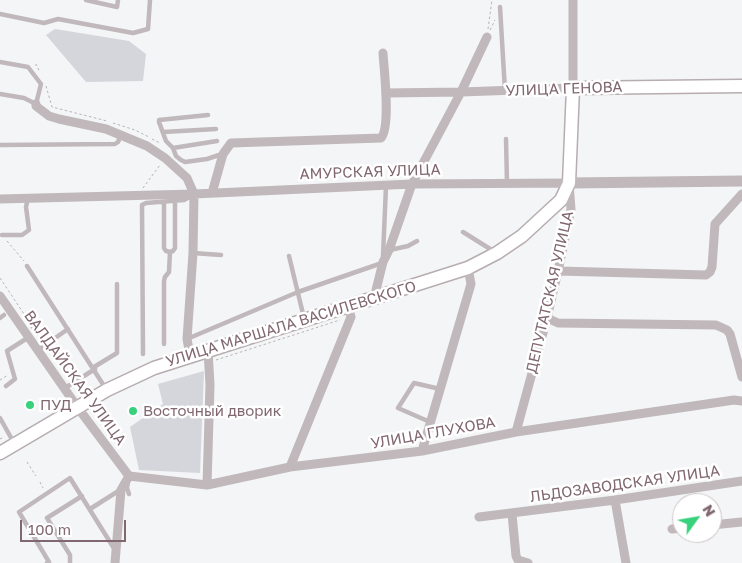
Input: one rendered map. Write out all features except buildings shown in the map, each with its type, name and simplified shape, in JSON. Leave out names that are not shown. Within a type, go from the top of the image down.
[{"type":"main road","name":"УЛИЦА ГЕНОВА","points":[[573,88],[742,86]]},
{"type":"main road","name":"ДЕПУТАТСКАЯ УЛИЦА","points":[[569,184],[573,88]]},
{"type":"main road","name":"УЛИЦА МАРШАЛА ВАСИЛЕВСКОГО","points":[[0,453],[107,390],[154,368],[190,355],[208,357],[304,319],[349,312],[378,297],[468,268],[497,253],[526,233],[561,200],[569,184]]},
{"type":"street","name":"ДЕПУТАТСКАЯ УЛИЦА","points":[[573,0],[573,88]]},
{"type":"street","points":[[378,297],[376,290],[383,262],[412,184],[461,92],[487,38]]},
{"type":"street","points":[[212,193],[223,154],[226,147],[231,143],[378,140],[383,136],[385,130],[386,93],[382,52]]},
{"type":"street","name":"УЛИЦА ГЕНОВА","points":[[386,93],[573,88]]},
{"type":"street","points":[[36,104],[49,116],[106,129],[147,146],[177,168],[187,178],[194,194],[188,339],[190,355]]},
{"type":"street","name":"АМУРСКАЯ УЛИЦА","points":[[0,199],[194,194],[412,184],[742,182]]},
{"type":"street","name":"ДЕПУТАТСКАЯ УЛИЦА","points":[[516,432],[558,271],[571,209],[569,184]]},
{"type":"street","points":[[558,271],[706,275],[712,267],[715,224],[742,194]]},
{"type":"street","points":[[422,451],[471,284],[468,268]]},
{"type":"street","name":"ВАЛДАЙСКАЯ УЛИЦА","points":[[0,296],[78,408],[129,476]]},
{"type":"street","points":[[290,467],[349,312]]},
{"type":"street","points":[[547,318],[558,323],[716,325],[727,330],[732,340],[742,378]]},
{"type":"street","points":[[207,485],[208,357]]},
{"type":"street","name":"УЛИЦА ГЛУХОВА","points":[[129,476],[207,485],[290,467],[422,451],[516,432],[734,400],[742,401]]},
{"type":"street","points":[[115,563],[129,476]]},
{"type":"street","name":"ЛЬДОЗАВОДСКАЯ УЛИЦА","points":[[478,517],[615,500],[742,480]]},
{"type":"street","points":[[615,500],[626,563]]},
{"type":"street","name":"ЛЬДОЗАВОДСКАЯ УЛИЦА","points":[[512,514],[516,556],[518,560],[528,563]]},
{"type":"street","points":[[722,524],[742,522]]},
{"type":"lane","points":[[86,0],[117,7],[118,0]]},
{"type":"lane","points":[[0,14],[44,22],[58,19],[133,33],[148,29],[150,0]]},
{"type":"lane","points":[[500,7],[505,91]]},
{"type":"lane","points":[[0,62],[28,68],[41,84],[36,104],[24,98],[0,94]]},
{"type":"lane","points":[[208,115],[160,120],[166,141],[173,148],[176,156],[185,162],[207,159],[223,154]]},
{"type":"lane","points":[[163,132],[216,129]]},
{"type":"lane","points":[[0,146],[115,144],[118,142],[121,134]]},
{"type":"lane","points":[[506,139],[507,184]]},
{"type":"lane","points":[[173,148],[217,141]]},
{"type":"lane","points":[[188,339],[298,292],[383,262],[386,186]]},
{"type":"lane","points":[[143,354],[142,205],[144,203],[188,199],[194,194]]},
{"type":"lane","points":[[2,235],[22,235],[28,230],[26,207],[28,198]]},
{"type":"lane","points":[[170,252],[175,248],[175,201]]},
{"type":"lane","points":[[164,202],[164,248],[170,252]]},
{"type":"lane","points":[[463,232],[497,253]]},
{"type":"lane","points":[[389,250],[408,246],[417,241]]},
{"type":"lane","points":[[164,344],[164,281],[169,272],[170,252]]},
{"type":"lane","points":[[193,253],[221,254]]},
{"type":"lane","points":[[289,256],[304,319]]},
{"type":"lane","points":[[28,266],[107,390]]},
{"type":"lane","points":[[117,284],[117,353]]},
{"type":"lane","points":[[30,323],[46,343]]},
{"type":"lane","points":[[38,350],[68,329]]},
{"type":"lane","points":[[6,386],[15,379],[7,351],[28,337]]},
{"type":"lane","points":[[64,388],[117,353],[124,353]]},
{"type":"lane","points":[[431,423],[398,408],[414,382],[441,389]]},
{"type":"lane","points":[[0,418],[15,444]]},
{"type":"lane","points":[[47,563],[49,562],[19,512],[70,478],[116,551]]},
{"type":"lane","points":[[90,509],[125,492]]},
{"type":"lane","points":[[70,563],[70,555],[47,518],[82,496]]},
{"type":"path","points":[[487,38],[492,0]]},
{"type":"path","points":[[2,235],[28,266]]},
{"type":"path","points":[[0,278],[30,323]]},
{"type":"path","points":[[208,357],[349,312]]},
{"type":"path","points":[[0,380],[14,371]]},
{"type":"path","points":[[27,462],[36,476]]},
{"type":"path","points":[[40,482],[47,494]]},
{"type":"shaded area","points":[[55,29],[129,41],[146,54],[143,81],[86,82],[46,35]]},
{"type":"shaded area","points":[[204,371],[200,473],[139,470],[130,427],[163,404],[158,384]]},
{"type":"place","name":"ПУД","points":[[30,405]]},
{"type":"place","name":"Восточный дворик","points":[[133,411]]}]
